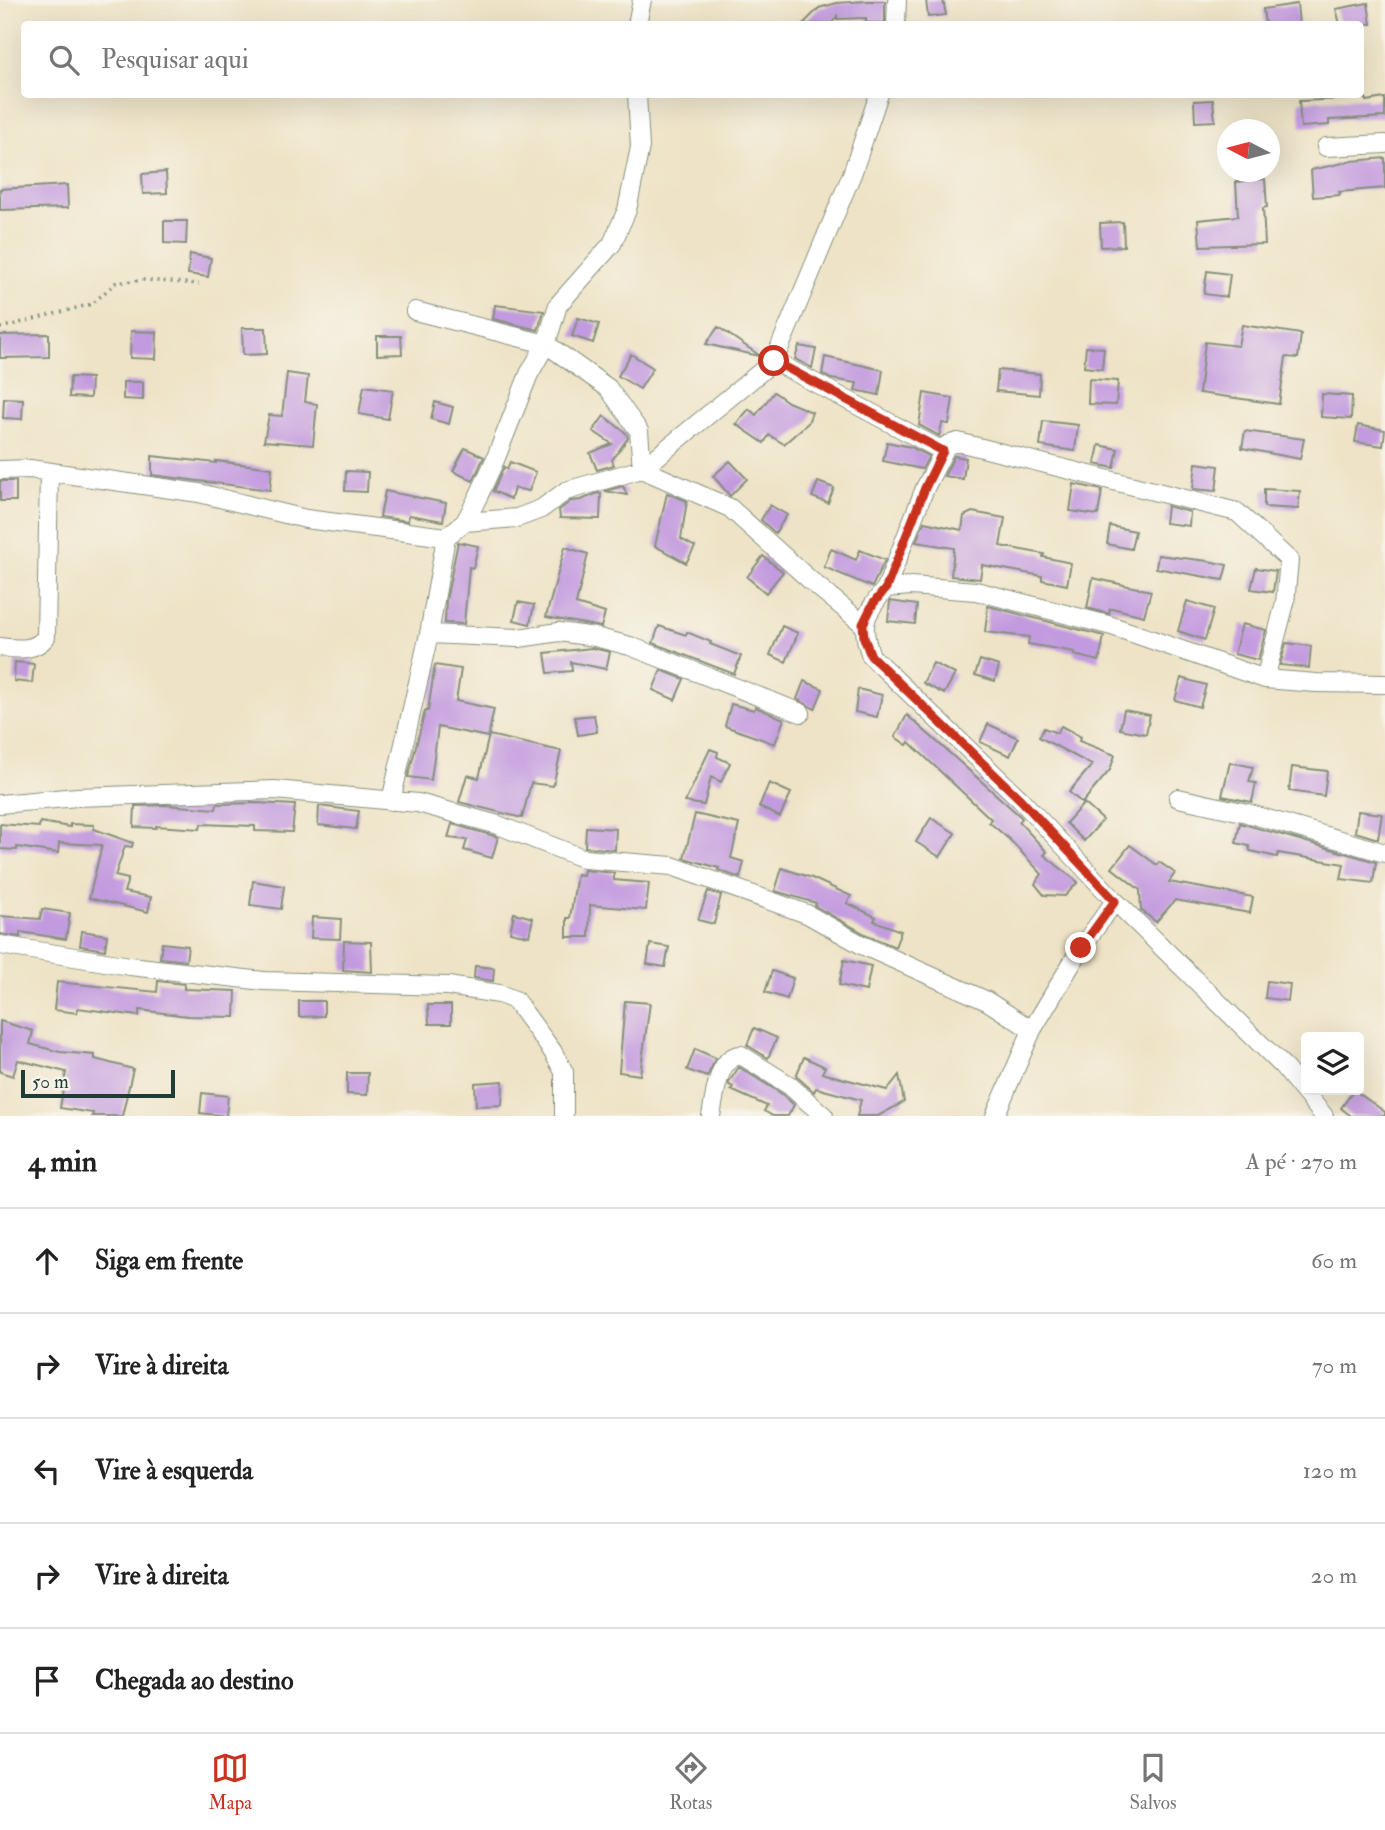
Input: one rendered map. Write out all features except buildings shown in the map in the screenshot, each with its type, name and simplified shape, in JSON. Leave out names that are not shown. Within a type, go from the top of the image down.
[{"type":"street","points":[[637,21],[642,0]]},
{"type":"street","points":[[897,0],[897,21]]},
{"type":"street","points":[[391,801],[429,634],[446,537],[466,522],[495,460],[529,374],[546,344],[558,305],[612,244],[627,210],[640,146],[637,98]]},
{"type":"street","points":[[466,522],[517,518],[541,509],[566,491],[642,469],[774,361],[852,174],[878,98]]},
{"type":"street","points":[[1326,147],[1385,144]]},
{"type":"street","points":[[415,311],[546,344],[608,388],[639,431],[642,469]]},
{"type":"street","points":[[774,361],[943,451]]},
{"type":"street","points":[[1265,679],[1285,603],[1289,561],[1237,512],[958,442],[947,445],[943,451],[925,488],[886,588],[873,604],[863,624],[864,638],[871,656],[1021,800],[1115,901],[1282,1065],[1324,1116]]},
{"type":"street","points":[[642,469],[730,508],[863,624]]},
{"type":"street","points":[[0,470],[49,471],[200,493],[306,519],[446,537]]},
{"type":"street","points":[[0,648],[28,649],[40,645],[46,637],[49,471]]},
{"type":"street","points":[[886,588],[911,586],[976,591],[1112,626],[1265,679],[1385,684]]},
{"type":"street","points":[[429,634],[519,638],[559,632],[594,637],[630,646],[801,713]]},
{"type":"street","points":[[0,804],[77,797],[275,790],[418,803],[498,825],[585,859],[672,866],[807,914],[862,945],[987,1001],[1032,1030]]},
{"type":"street","points":[[1178,798],[1247,813],[1385,853]]},
{"type":"street","points":[[995,1116],[1032,1030],[1081,948],[1115,901]]},
{"type":"street","points":[[0,945],[130,966],[264,981],[448,986],[482,989],[499,994],[515,1000],[553,1052],[564,1072],[565,1116]]},
{"type":"street","points":[[711,1116],[724,1063],[733,1055],[741,1055],[789,1085],[824,1116]]},
{"type":"path","points":[[0,328],[92,304],[115,283],[144,280],[199,284]]},
{"type":"route","points":[[774,361],[943,451],[925,488],[886,588],[873,604],[863,624],[864,638],[871,656],[1021,800],[1115,901],[1081,948]]}]
